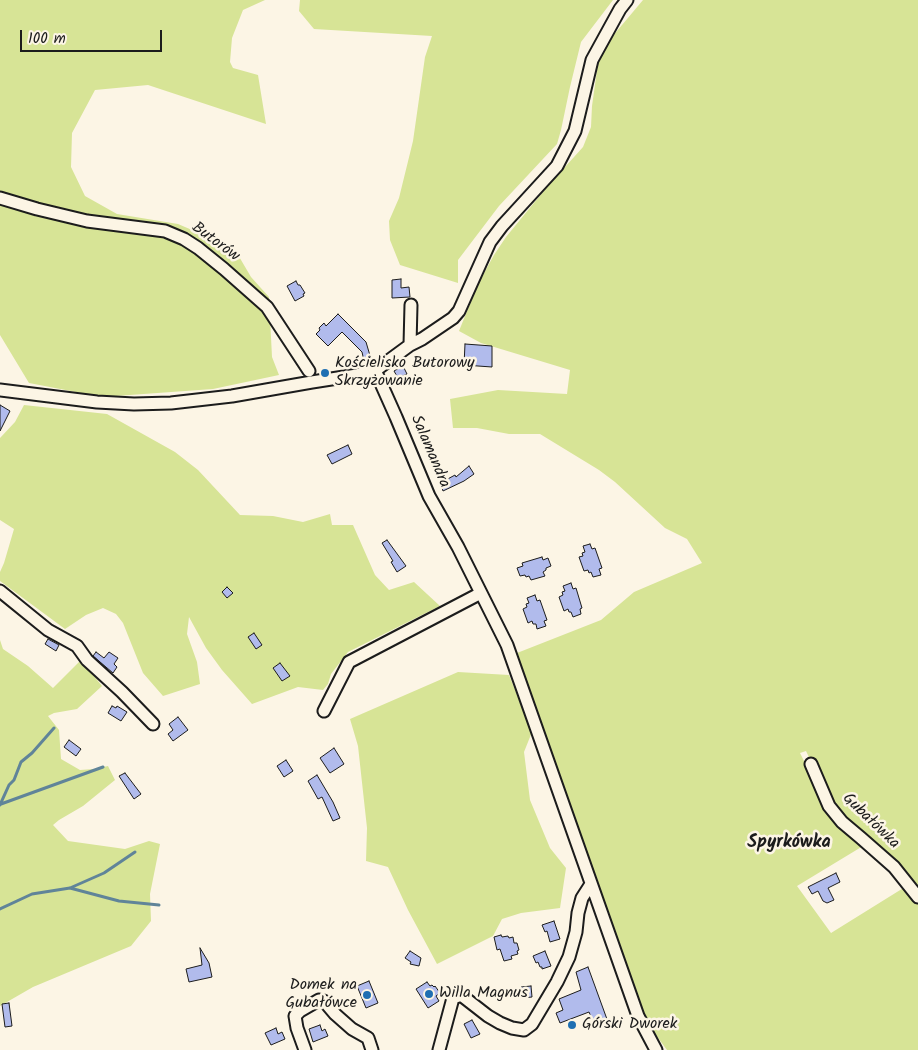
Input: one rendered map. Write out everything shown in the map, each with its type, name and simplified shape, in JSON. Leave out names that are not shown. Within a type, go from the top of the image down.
[{"type":"street","points":[[0,390],[97,402],[171,403],[232,396],[311,376],[357,375],[375,370],[453,318],[459,311],[490,242],[502,226],[557,166],[576,131],[592,60],[627,0]]},
{"type":"street","name":"Butorów","points":[[0,198],[87,221],[165,231],[184,239],[224,269],[267,307],[311,376]]},
{"type":"street","points":[[410,345],[411,305]]},
{"type":"street","name":"Salamandra","points":[[375,370],[429,496],[458,547],[507,645],[638,1016],[656,1050]]},
{"type":"street","points":[[0,591],[48,630],[78,646],[87,660],[153,724]]},
{"type":"street","points":[[324,711],[349,662],[482,593]]},
{"type":"street","name":"Gubałówka","points":[[811,764],[829,806],[842,822],[894,867],[918,897]]},
{"type":"street","points":[[439,1050],[453,998],[461,995],[488,1016],[512,1028],[524,1030],[532,1024],[569,957],[582,898],[591,884]]},
{"type":"street","points":[[305,1050],[297,1028],[296,1016],[300,1011],[319,1000],[324,1001],[352,1029],[368,1038],[372,1050]]},
{"type":"green space","points":[[0,0],[265,0],[243,10],[232,38],[230,62],[233,68],[258,75],[266,124],[148,85],[95,90],[72,133],[71,167],[85,196],[117,214],[178,224],[234,248],[251,277],[269,297],[272,357],[279,375],[213,389],[102,397],[29,383],[0,335]]},
{"type":"green space","points":[[300,0],[613,0],[581,42],[557,144],[499,206],[458,260],[458,283],[400,265],[390,240],[389,221],[399,198],[413,141],[425,57],[432,36],[314,29],[299,11]]},
{"type":"green space","points":[[643,0],[918,0],[918,894],[833,807],[806,751],[800,753],[829,811],[863,846],[797,886],[831,933],[905,887],[918,902],[918,1050],[667,1050],[650,1027],[636,993],[517,653],[601,620],[634,592],[702,563],[687,539],[665,528],[615,482],[599,470],[540,434],[509,434],[477,428],[453,428],[450,399],[498,390],[567,394],[570,370],[481,343],[459,331],[478,284],[506,237],[583,147],[591,127],[598,63],[606,44]]},
{"type":"green space","points":[[24,405],[107,414],[175,452],[198,470],[240,515],[273,516],[303,522],[330,514],[332,525],[353,525],[375,575],[389,590],[414,582],[440,606],[348,652],[331,674],[328,684],[323,690],[298,687],[252,704],[222,670],[206,648],[189,617],[187,634],[197,662],[200,684],[163,696],[143,673],[123,623],[116,614],[103,608],[86,615],[65,629],[0,581],[0,572],[14,529],[0,520],[0,438],[15,422]]},
{"type":"green space","points":[[0,640],[3,649],[28,666],[53,688],[81,660],[102,686],[77,709],[54,713],[48,716],[59,730],[61,759],[80,770],[108,766],[115,780],[83,806],[53,825],[68,841],[125,849],[149,841],[160,844],[150,894],[151,921],[131,946],[33,987],[0,1006]]},
{"type":"green space","points":[[458,672],[509,675],[532,732],[524,752],[530,800],[550,848],[566,868],[560,908],[521,913],[502,919],[493,936],[437,964],[408,910],[388,867],[366,861],[367,828],[358,746],[350,719]]},
{"type":"building","points":[[401,279],[401,288],[409,287],[410,297],[392,298],[392,280]]},
{"type":"building","points":[[296,281],[305,293],[303,294],[304,296],[295,301],[287,286]]},
{"type":"building","points":[[338,314],[366,342],[371,359],[364,361],[362,352],[342,332],[328,346],[316,334],[324,323],[326,326]]},
{"type":"building","points":[[465,344],[492,346],[492,367],[464,365]]},
{"type":"building","points":[[403,366],[407,374],[398,378],[394,371]]},
{"type":"building","points":[[0,405],[10,411],[0,431]]},
{"type":"building","points":[[348,445],[352,454],[332,464],[327,455]]},
{"type":"building","points":[[469,466],[474,474],[443,491],[442,488],[446,484],[444,481],[455,475],[456,477]]},
{"type":"building","points":[[387,540],[406,566],[397,572],[391,562],[393,561],[382,543]]},
{"type":"building","points":[[590,544],[592,549],[595,548],[602,568],[599,569],[601,575],[593,577],[588,570],[584,571],[579,557],[583,556],[582,553],[585,552],[583,546]]},
{"type":"building","points":[[542,557],[543,560],[548,558],[551,566],[543,572],[545,576],[531,580],[529,576],[520,576],[517,568],[523,566],[522,563]]},
{"type":"building","points":[[571,583],[573,589],[576,588],[582,608],[580,609],[581,614],[573,617],[568,609],[564,611],[559,597],[565,591],[563,586]]},
{"type":"building","points":[[227,587],[233,593],[227,598],[222,592]]},
{"type":"building","points":[[535,595],[537,601],[540,600],[547,620],[544,621],[546,626],[537,629],[536,624],[533,624],[532,621],[528,623],[523,609],[529,603],[527,598]]},
{"type":"building","points":[[254,633],[262,645],[256,649],[248,637]]},
{"type":"building","points":[[48,639],[59,645],[56,651],[45,644]]},
{"type":"building","points":[[96,652],[104,658],[109,652],[118,658],[114,664],[117,667],[113,673],[93,656]]},
{"type":"building","points":[[280,663],[290,676],[282,681],[273,668]]},
{"type":"building","points":[[112,706],[116,708],[117,706],[127,712],[121,721],[108,713]]},
{"type":"building","points":[[178,717],[188,730],[173,741],[168,734],[173,730],[169,724]]},
{"type":"building","points":[[69,740],[81,749],[76,756],[64,747]]},
{"type":"building","points":[[334,748],[344,764],[330,773],[320,758]]},
{"type":"building","points":[[286,760],[293,771],[284,777],[277,766]]},
{"type":"building","points":[[125,773],[141,794],[134,799],[119,776]]},
{"type":"building","points":[[317,775],[340,818],[333,821],[322,797],[318,799],[308,781]]},
{"type":"building","points":[[836,873],[840,882],[828,888],[834,900],[827,903],[823,901],[818,891],[812,894],[808,887]]},
{"type":"building","points":[[554,921],[560,939],[550,942],[547,931],[545,932],[542,925]]},
{"type":"building","points":[[501,935],[502,937],[513,937],[514,943],[517,943],[518,954],[511,956],[512,959],[504,961],[500,949],[497,950],[494,937]]},
{"type":"building","points":[[200,948],[209,963],[212,977],[189,982],[186,969],[202,965]]},
{"type":"building","points":[[410,951],[421,958],[419,966],[410,964],[411,962],[405,958]]},
{"type":"building","points":[[545,951],[551,966],[542,969],[538,962],[536,963],[533,956]]},
{"type":"building","points":[[588,967],[608,1022],[595,1026],[589,1012],[560,1023],[556,1013],[563,1010],[559,999],[581,990],[576,972]]},
{"type":"building","name":"Domek na Gubałówce","points":[[369,981],[378,1003],[366,1008],[357,986]]},
{"type":"building","name":"Willa Magnus","points":[[427,982],[430,986],[435,986],[440,993],[436,996],[439,1001],[428,1008],[416,989]]},
{"type":"building","points":[[531,986],[532,997],[522,998],[521,987]]},
{"type":"building","points":[[9,1003],[12,1026],[5,1027],[2,1004]]},
{"type":"building","points":[[472,1020],[480,1034],[471,1038],[464,1024]]},
{"type":"building","points":[[320,1025],[322,1031],[325,1029],[328,1036],[313,1042],[309,1029]]},
{"type":"building","points":[[276,1028],[278,1034],[282,1032],[285,1039],[271,1045],[265,1033]]},
{"type":"waterway","points":[[0,805],[9,785],[14,780],[21,762],[32,753],[54,728]]},
{"type":"waterway","points":[[1,804],[103,767]]},
{"type":"waterway","points":[[0,909],[32,894],[70,888],[104,873],[135,852]]},
{"type":"waterway","points":[[70,888],[119,901],[159,905]]},
{"type":"place","name":"Kościelisko Butorowy Skrzyżowanie","points":[[325,373]]},
{"type":"place","name":"Willa Magnus","points":[[429,994]]},
{"type":"place","name":"Domek na Gubałówce","points":[[367,995]]},
{"type":"place","name":"Górski Dworek","points":[[572,1025]]},
{"type":"district","name":"Spyrkówka","points":[[789,844]]}]
